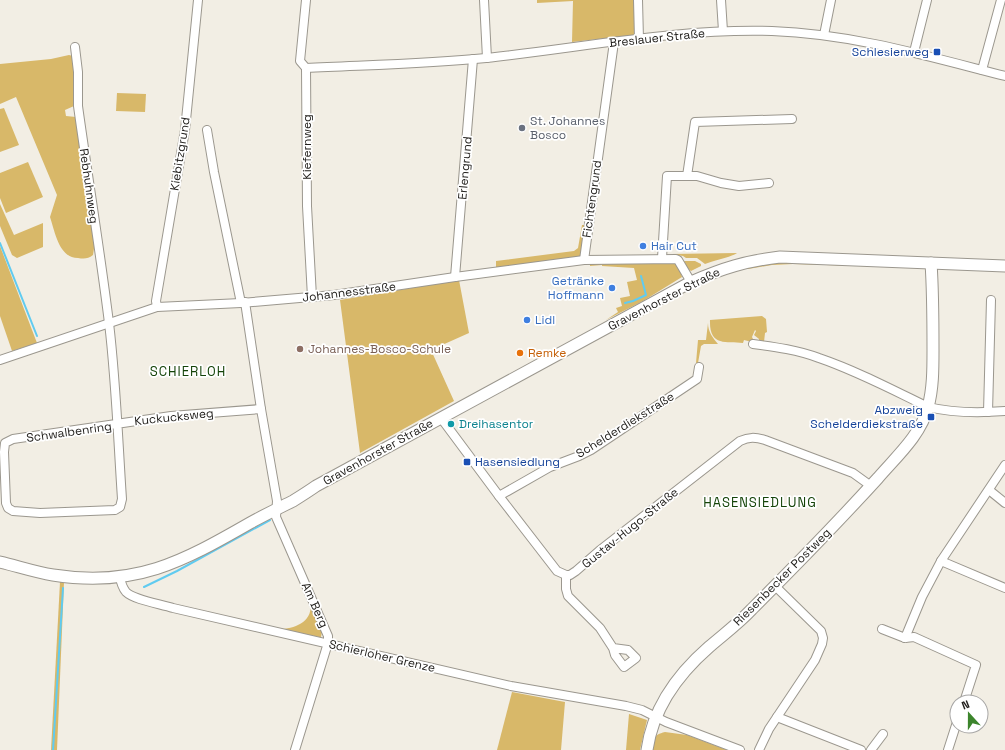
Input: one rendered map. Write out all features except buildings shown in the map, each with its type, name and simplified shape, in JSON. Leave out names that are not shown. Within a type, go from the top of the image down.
[{"type":"main road","name":"Gravenhorster Straße","points":[[0,562],[54,575],[94,578],[120,577],[140,574],[180,561],[692,282],[717,271],[736,265],[756,260],[780,258],[1005,266]]},
{"type":"main road","name":"Riesenbecker Postweg","points":[[647,750],[655,716],[671,688],[708,647],[743,618],[871,486],[910,442],[922,423],[928,407],[932,386],[934,320],[932,263]]},
{"type":"street","name":"Kiebitzgrund","points":[[157,307],[156,301],[185,130],[198,0]]},
{"type":"street","name":"Kiefernweg","points":[[306,0],[300,62],[306,68],[307,206],[312,297]]},
{"type":"street","points":[[484,0],[487,58]]},
{"type":"street","points":[[638,0],[639,39]]},
{"type":"street","points":[[721,0],[723,31]]},
{"type":"street","points":[[824,35],[831,0]]},
{"type":"street","points":[[914,52],[927,0]]},
{"type":"street","points":[[982,70],[1000,0]]},
{"type":"street","name":"Breslauer Straße","points":[[306,68],[487,58],[639,39],[723,31],[773,31],[824,35],[878,43],[1005,76]]},
{"type":"street","name":"Fichtengrund","points":[[584,260],[614,42]]},
{"type":"street","name":"Rebhuhnweg","points":[[75,47],[78,72],[78,106],[109,324]]},
{"type":"street","name":"Erlengrund","points":[[455,277],[473,59]]},
{"type":"street","points":[[687,176],[694,122],[792,119]]},
{"type":"street","name":"Am Berg","points":[[207,130],[214,172],[243,302],[277,501],[276,517],[328,636],[328,643],[295,750]]},
{"type":"street","points":[[662,258],[667,176],[697,176],[721,183],[739,186],[769,183]]},
{"type":"street","name":"Johannesstraße","points":[[0,360],[157,307],[312,297],[384,289],[455,277],[584,260],[672,258],[678,260],[692,282]]},
{"type":"street","points":[[988,412],[991,300]]},
{"type":"street","name":"Kuckucksweg","points":[[109,324],[117,425],[171,416],[261,409]]},
{"type":"street","points":[[753,344],[793,350],[820,358],[928,407],[939,410],[988,412],[1005,411]]},
{"type":"street","name":"Schelderdiekstraße","points":[[499,496],[550,467],[592,450],[697,379],[698,367]]},
{"type":"street","points":[[441,418],[557,571],[566,575],[566,589],[568,596],[593,620],[613,648]]},
{"type":"street","name":"Schwalbenring","points":[[117,425],[123,501],[120,507],[115,510],[40,513],[13,511],[8,508],[6,503],[5,443],[14,439],[117,425]]},
{"type":"street","name":"Gustav-Hugo-Straße","points":[[566,575],[570,575],[576,571],[599,551],[740,440],[756,437],[765,440],[853,473],[871,486]]},
{"type":"street","points":[[905,638],[922,597],[941,561],[1005,465]]},
{"type":"street","points":[[989,490],[1005,503]]},
{"type":"street","points":[[941,561],[1005,588]]},
{"type":"street","name":"Schierloher Grenze","points":[[120,577],[126,592],[132,596],[173,608],[511,686],[642,710],[666,722],[740,750]]},
{"type":"street","points":[[759,750],[769,729],[815,660],[823,638],[821,631],[775,586]]},
{"type":"street","points":[[882,629],[905,638],[914,637],[976,665],[967,694]]},
{"type":"street","points":[[777,717],[861,750]]},
{"type":"street","points":[[872,750],[883,734]]},
{"type":"street","points":[[948,750],[953,734]]},
{"type":"shaded area","points":[[537,0],[634,0],[634,35],[572,42],[573,1],[537,3]]},
{"type":"shaded area","points":[[69,55],[73,56],[75,74],[74,106],[65,110],[66,116],[76,117],[95,242],[93,255],[84,259],[72,257],[66,254],[56,237],[50,217],[57,195],[16,97],[0,104],[0,64],[51,59]]},
{"type":"shaded area","points":[[117,93],[146,94],[145,112],[116,111]]},
{"type":"shaded area","points":[[4,108],[19,145],[0,152],[0,109]]},
{"type":"shaded area","points":[[28,162],[43,197],[6,213],[0,198],[0,173]]},
{"type":"shaded area","points":[[0,204],[14,235],[43,223],[43,247],[17,258],[12,255],[0,226]]},
{"type":"shaded area","points":[[582,225],[585,225],[582,251],[579,258],[496,268],[496,261],[574,251],[578,248]]},
{"type":"shaded area","points":[[0,246],[37,343],[12,351],[0,316]]},
{"type":"shaded area","points":[[737,253],[705,264],[697,258],[686,258],[671,254]]},
{"type":"shaded area","points":[[684,261],[695,261],[701,264],[701,266],[691,271],[687,268]]},
{"type":"shaded area","points":[[672,262],[678,268],[682,277],[643,301],[606,320],[618,312],[616,308],[622,306],[620,298],[630,296],[627,282],[637,280],[634,268],[602,265],[590,266],[590,263]]},
{"type":"shaded area","points":[[793,262],[891,267],[793,264],[747,268],[772,263]]},
{"type":"shaded area","points":[[459,280],[469,333],[431,350],[454,401],[360,453],[340,300]]},
{"type":"shaded area","points":[[762,316],[766,319],[767,332],[765,333],[764,342],[759,342],[759,339],[754,335],[755,330],[752,337],[757,341],[756,343],[744,340],[743,343],[720,341],[712,335],[710,329],[710,320]]},
{"type":"shaded area","points":[[708,323],[710,332],[718,344],[704,344],[701,346],[698,363],[696,363],[698,340],[706,340]]},
{"type":"shaded area","points":[[60,582],[64,582],[57,750],[51,750]]},
{"type":"shaded area","points":[[310,602],[322,632],[321,637],[282,629],[299,625],[303,622],[309,614],[311,608]]},
{"type":"shaded area","points":[[512,692],[565,702],[561,750],[497,750]]},
{"type":"shaded area","points":[[629,714],[647,720],[640,750],[626,750]]},
{"type":"shaded area","points":[[665,732],[687,735],[727,750],[651,750],[654,738]]},
{"type":"waterway","points":[[0,243],[37,336]]},
{"type":"waterway","points":[[625,303],[646,295],[641,276]]},
{"type":"waterway","points":[[144,587],[177,571],[270,520]]},
{"type":"waterway","points":[[53,750],[63,588]]},
{"type":"place","name":"Schlesierweg","points":[[937,52]]},
{"type":"place","name":"St. Johannes Bosco","points":[[522,128]]},
{"type":"place","name":"Hair Cut","points":[[643,246]]},
{"type":"place","name":"Getränke Hoffmann","points":[[612,288]]},
{"type":"place","name":"Lidl","points":[[527,320]]},
{"type":"place","name":"Johannes-Bosco-Schule","points":[[300,349]]},
{"type":"place","name":"Remke","points":[[520,353]]},
{"type":"place","name":"Abzweig Schelderdiekstraße","points":[[931,417]]},
{"type":"place","name":"Dreihasentor","points":[[451,424]]},
{"type":"place","name":"Hasensiedlung","points":[[467,462]]},
{"type":"district","name":"SCHIERLOH","points":[[188,371]]},
{"type":"district","name":"HASENSIEDLUNG","points":[[760,502]]}]
